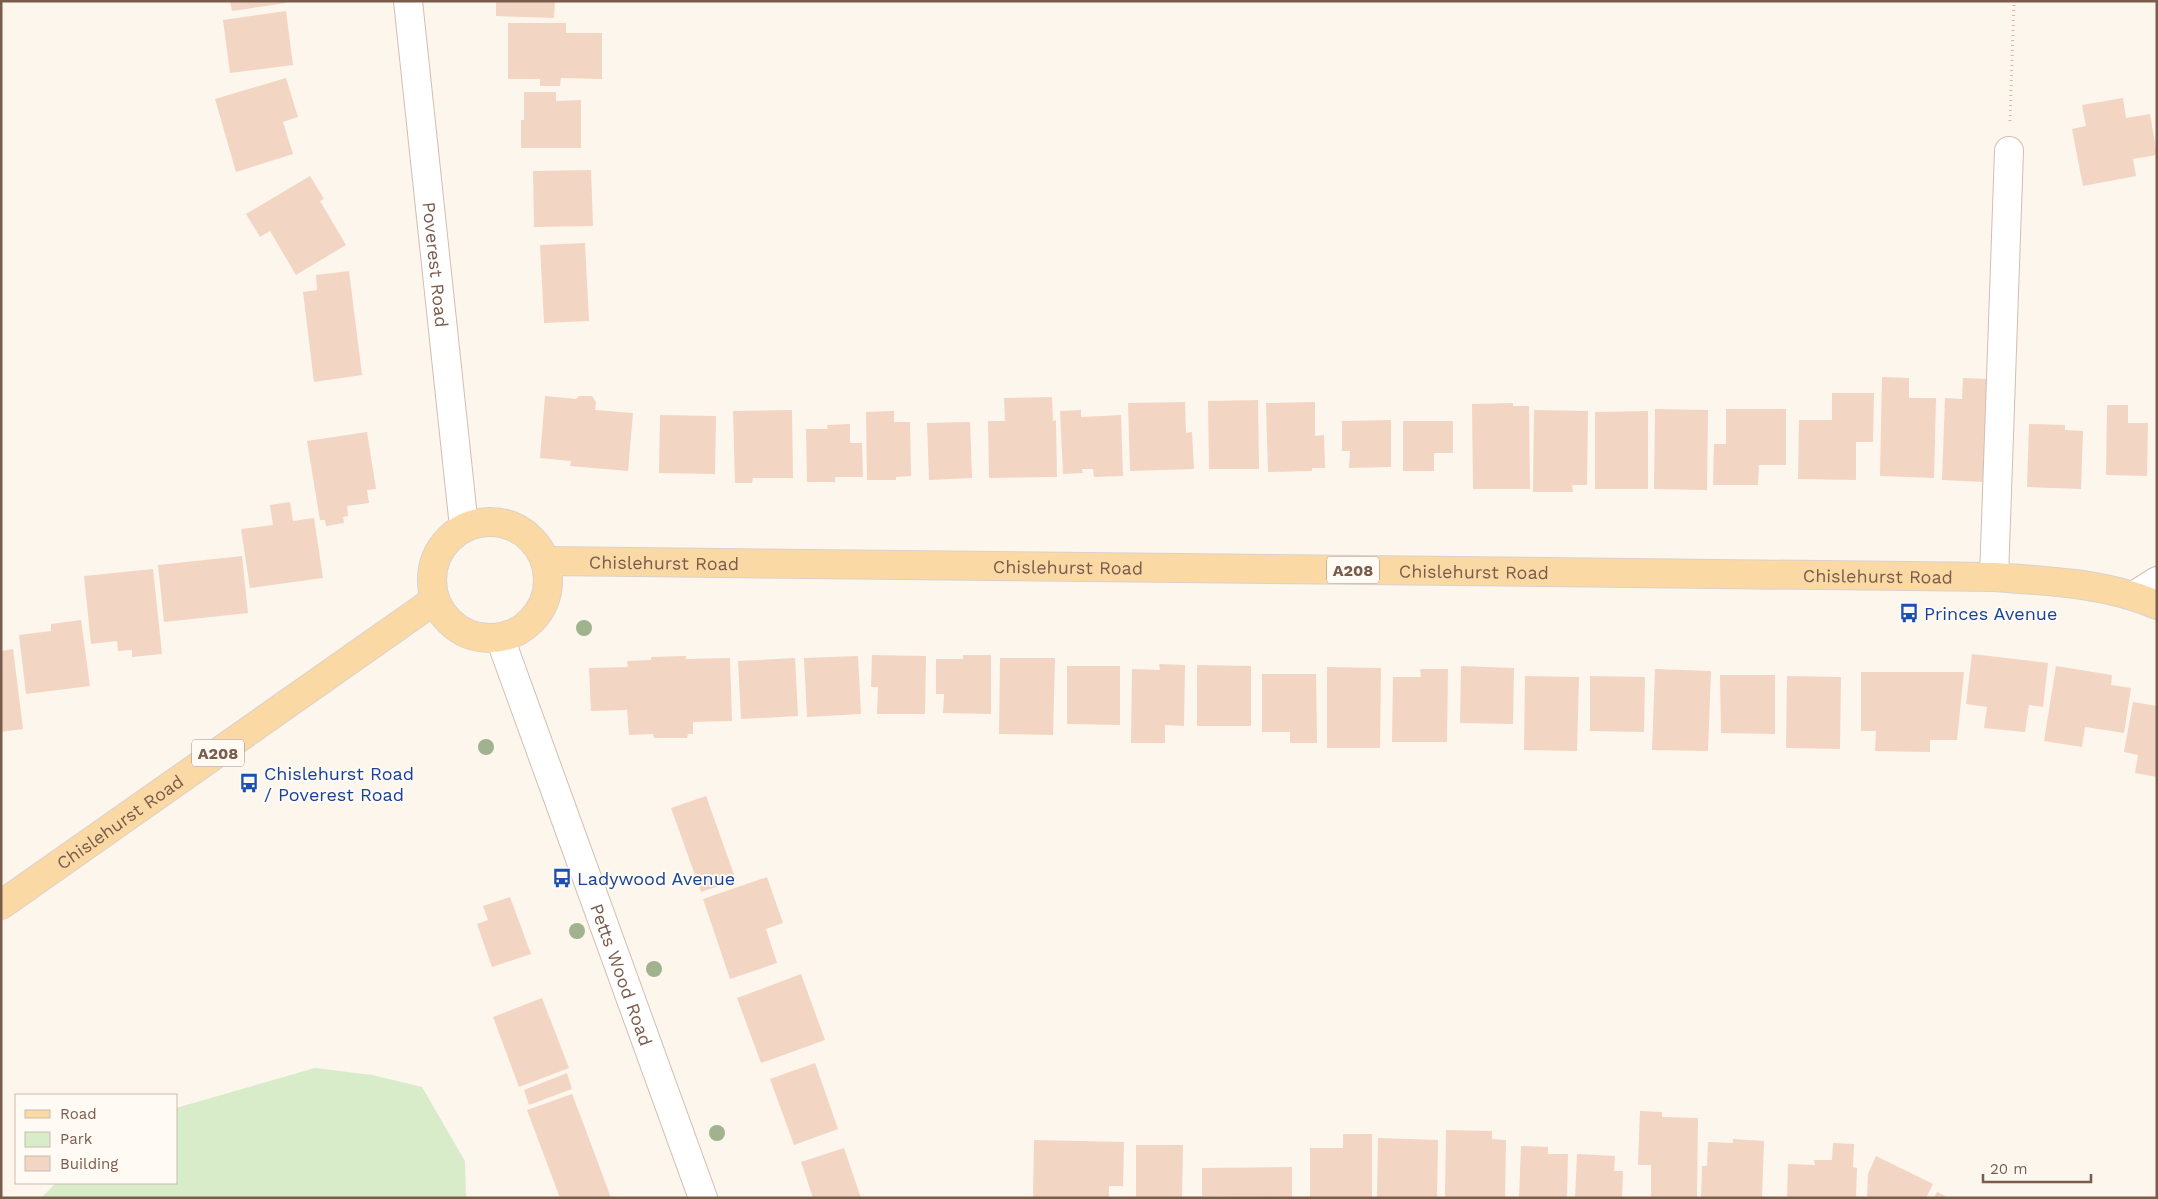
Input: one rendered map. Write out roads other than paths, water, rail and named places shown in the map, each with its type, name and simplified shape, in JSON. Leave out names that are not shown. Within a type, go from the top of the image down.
[{"type":"main road","points":[[484,522],[505,523],[523,531],[538,546],[546,561],[548,581],[545,601],[535,619],[519,631],[500,638],[480,638],[461,631],[445,618],[435,600],[431,581],[435,560],[445,542],[464,527],[484,522]]},
{"type":"main road","name":"Chislehurst Road","points":[[546,561],[1994,577],[2067,583],[2149,593]]},
{"type":"main road","name":"Chislehurst Road","points":[[1,905],[435,600]]},
{"type":"street","name":"Poverest Road","points":[[408,1],[464,527]]},
{"type":"street","points":[[1994,577],[2009,150]]},
{"type":"street","name":"Petts Wood Road","points":[[500,638],[703,1198]]},
{"type":"place","name":"Princes Avenue","points":[[1909,613]]},
{"type":"place","name":"Chislehurst Road / Poverest Road","points":[[249,783]]},
{"type":"place","name":"Ladywood Avenue","points":[[562,878]]}]
